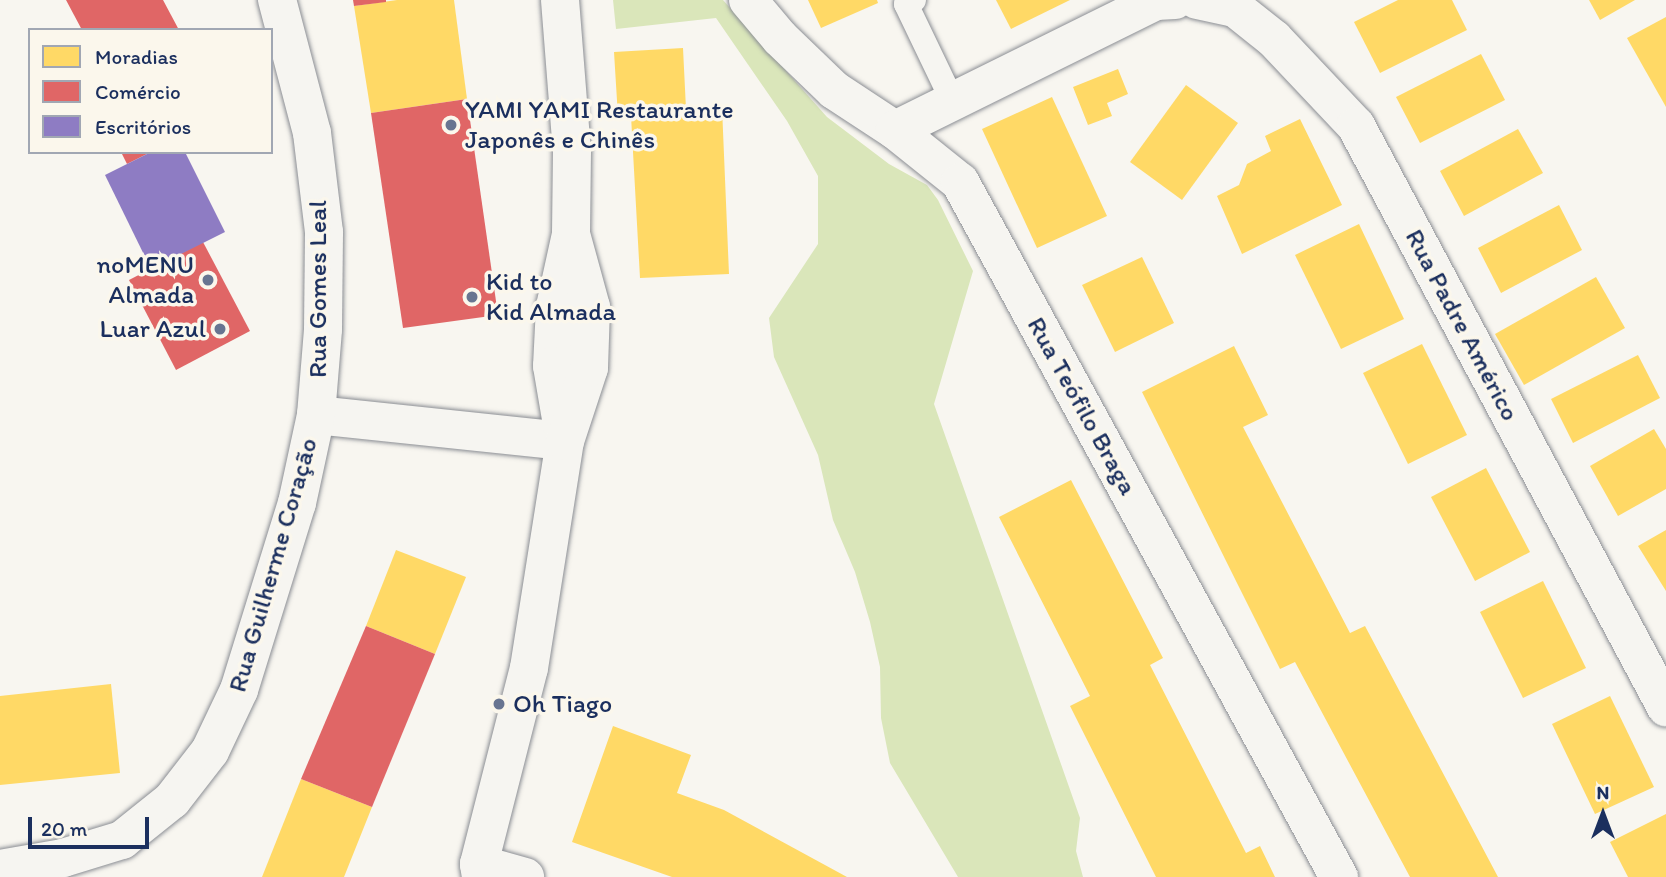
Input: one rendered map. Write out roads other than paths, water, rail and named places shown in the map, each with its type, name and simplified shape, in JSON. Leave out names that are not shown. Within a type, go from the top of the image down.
[{"type":"street","name":"Rua Gomes Leal","points":[[277,0],[312,133],[324,232],[323,329],[316,415]]},
{"type":"street","points":[[526,877],[476,873],[529,668],[565,441],[589,368],[591,307],[571,234],[572,151],[560,0]]},
{"type":"street","name":"Rua Teófilo Braga","points":[[748,0],[780,38],[834,90],[895,130],[960,182],[1339,877]]},
{"type":"street","points":[[895,130],[1156,1],[1175,0]]},
{"type":"street","name":"Rua Padre Américo","points":[[1197,0],[1235,8],[1274,39],[1356,126],[1666,707]]},
{"type":"street","name":"Rua Guilherme Coração","points":[[0,869],[63,858],[122,840],[172,800],[209,751],[239,690],[297,503],[316,415],[565,441]]},
{"type":"lane","points":[[914,0],[906,4],[953,102]]},
{"type":"place","name":"YAMI YAMI Restaurante Japonês e Chinês","points":[[451,125]]},
{"type":"place","name":"noMENU Almada","points":[[208,280]]},
{"type":"place","name":"Kid to Kid Almada","points":[[472,297]]},
{"type":"place","name":"Luar Azul","points":[[220,329]]},
{"type":"place","name":"Oh Tiago","points":[[499,704]]}]
